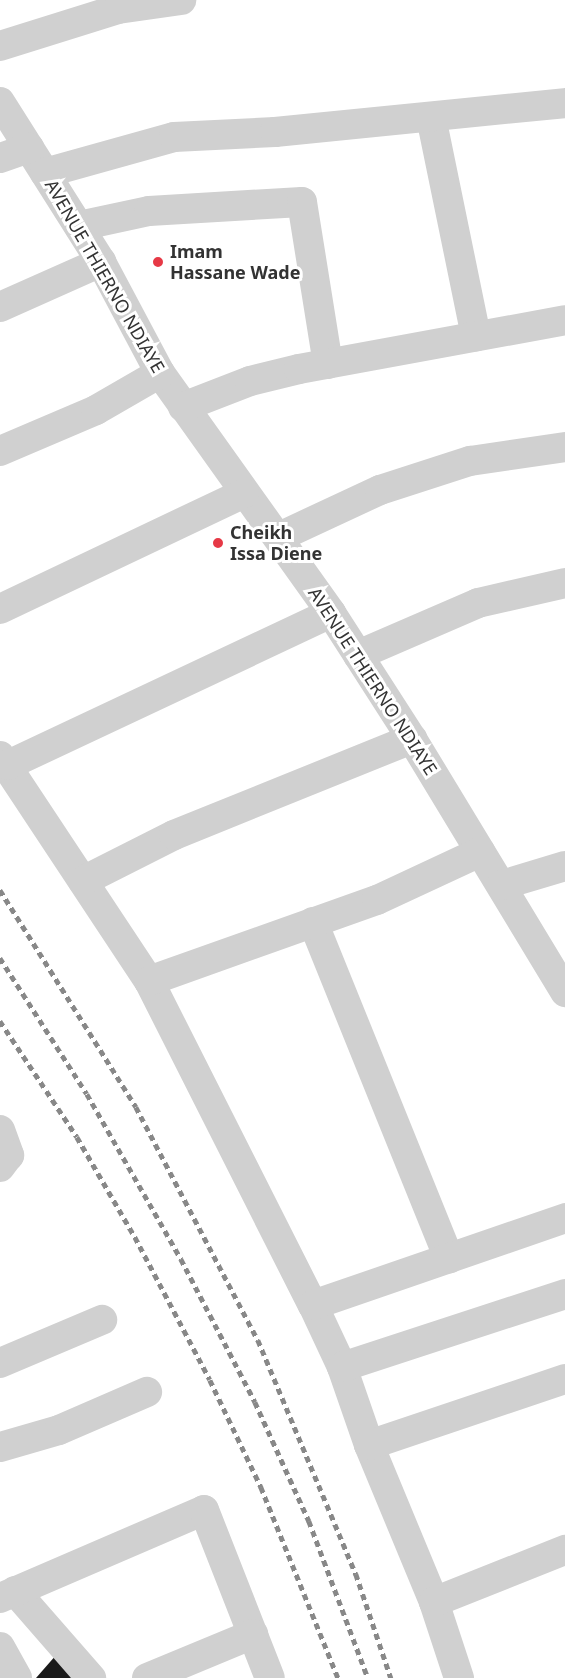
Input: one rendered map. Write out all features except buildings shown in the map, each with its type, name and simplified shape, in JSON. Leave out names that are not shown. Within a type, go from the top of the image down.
[{"type":"street","points":[[0,46],[52,14],[181,0]]},
{"type":"street","name":"AVENUE THIERNO NDIAYE","points":[[0,102],[101,262],[160,373],[331,613],[412,739],[565,992]]},
{"type":"street","points":[[45,172],[174,137],[275,132],[565,103]]},
{"type":"street","points":[[431,117],[476,336]]},
{"type":"street","points":[[0,158],[29,148]]},
{"type":"street","points":[[79,226],[149,211],[302,202],[328,364]]},
{"type":"street","points":[[0,308],[101,262]]},
{"type":"street","points":[[183,407],[250,381],[328,364],[565,320]]},
{"type":"street","points":[[0,451],[96,410],[160,373]]},
{"type":"street","points":[[279,537],[380,490],[470,461],[565,447]]},
{"type":"street","points":[[0,609],[244,493]]},
{"type":"street","points":[[358,655],[469,606],[565,583]]},
{"type":"street","points":[[331,613],[4,760],[149,981],[313,1305],[342,1366],[369,1445],[434,1602],[459,1678]]},
{"type":"street","points":[[83,881],[174,835],[412,739]]},
{"type":"street","points":[[149,981],[405,888],[480,852]]},
{"type":"street","points":[[502,885],[565,866]]},
{"type":"street","points":[[313,922],[449,1259]]},
{"type":"street","points":[[0,1130],[9,1155],[0,1167]]},
{"type":"street","points":[[313,1305],[565,1218]]},
{"type":"street","points":[[342,1366],[565,1294]]},
{"type":"street","points":[[2,1354],[102,1320]]},
{"type":"street","points":[[369,1445],[565,1378]]},
{"type":"street","points":[[0,1448],[59,1430],[147,1392]]},
{"type":"street","points":[[91,1678],[8,1594],[204,1510],[270,1678]]},
{"type":"street","points":[[434,1602],[565,1550]]},
{"type":"street","points":[[147,1678],[253,1634]]},
{"type":"street","points":[[0,1647],[17,1678]]},
{"type":"railway","points":[[0,890],[136,1107],[258,1340],[356,1574],[391,1678]]},
{"type":"railway","points":[[0,958],[87,1094],[181,1259],[255,1402],[309,1521],[368,1678]]},
{"type":"railway","points":[[0,1021],[77,1137],[135,1237],[210,1380],[261,1487],[338,1678]]},
{"type":"place","name":"Imam Hassane Wade","points":[[158,262]]},
{"type":"place","name":"Cheikh Issa Diene","points":[[218,543]]}]
